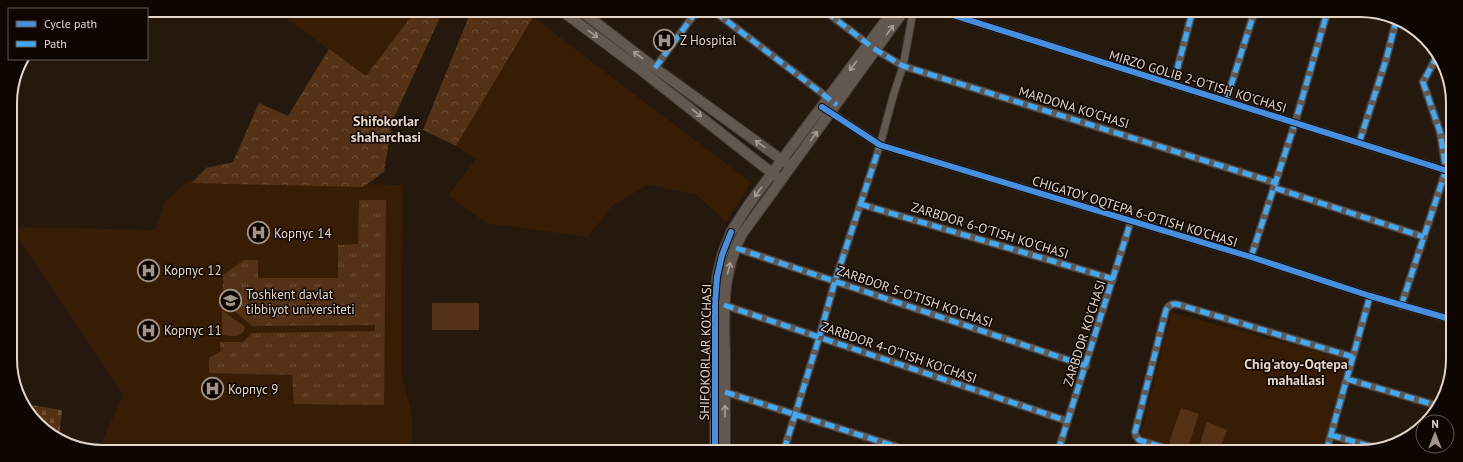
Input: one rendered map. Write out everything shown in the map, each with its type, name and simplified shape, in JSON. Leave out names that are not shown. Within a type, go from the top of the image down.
[{"type":"main road","points":[[570,17],[782,180]]},
{"type":"main road","points":[[589,17],[655,68],[791,167]]},
{"type":"main road","name":"SHIFOKORLAR KO'CHASI","points":[[725,445],[724,305],[726,279],[736,248],[742,234],[834,108],[873,47],[889,17]]},
{"type":"main road","name":"SHIFOKORLAR KO'CHASI","points":[[715,445],[715,302],[717,277],[722,254],[731,232],[749,204],[828,98],[899,17]]},
{"type":"street","points":[[655,68],[691,17]]},
{"type":"street","points":[[722,17],[828,98],[834,108]]},
{"type":"street","name":"MARDONA KO'CHASI","points":[[833,17],[873,47],[903,66],[1275,186],[1424,237]]},
{"type":"street","points":[[786,445],[835,282],[880,144],[894,92],[903,66],[912,17]]},
{"type":"street","name":"MIRZO GOLIB 2-O'TISH KO'CHASI","points":[[959,17],[1446,170]]},
{"type":"street","points":[[1173,85],[1191,17]]},
{"type":"street","points":[[1226,101],[1253,17]]},
{"type":"street","points":[[1251,257],[1295,123],[1326,17]]},
{"type":"street","points":[[1359,143],[1386,60],[1395,25]]},
{"type":"street","points":[[1435,60],[1423,82],[1440,132],[1446,161]]},
{"type":"street","name":"CHIGATOY OQTEPA 6-O'TISH KO'CHASI","points":[[822,107],[834,108],[880,144],[1251,257],[1401,306],[1446,318]]},
{"type":"street","points":[[1401,306],[1446,176]]},
{"type":"street","name":"ZARBDOR 6-O'TISH KO'CHASI","points":[[860,204],[1114,280]]},
{"type":"street","name":"ZARBDOR KO'CHASI","points":[[1060,445],[1114,280],[1131,221]]},
{"type":"street","name":"ZARBDOR 5-O'TISH KO'CHASI","points":[[736,248],[1086,366]]},
{"type":"street","points":[[1328,445],[1370,296]]},
{"type":"street","points":[[1155,445],[1139,440],[1135,434],[1166,310],[1170,305],[1176,304],[1353,357]]},
{"type":"street","name":"ZARBDOR 4-O'TISH KO'CHASI","points":[[724,305],[1067,421]]},
{"type":"street","points":[[1347,379],[1433,405]]},
{"type":"street","points":[[725,392],[891,445]]},
{"type":"street","points":[[1331,435],[1366,445]]},
{"type":"shaded area","points":[[285,17],[410,17],[366,76]]},
{"type":"shaded area","points":[[533,17],[751,183],[726,222],[696,194],[647,185],[612,206],[588,237],[486,223],[448,195],[476,159],[456,146],[506,59]]},
{"type":"shaded area","name":"Toshkent davlat tibbiyot universiteti","points":[[189,180],[403,185],[401,372],[412,416],[412,445],[101,445],[123,395],[17,236],[17,227],[155,230],[165,202]]},
{"type":"shaded area","points":[[1171,312],[1348,360],[1324,445],[1170,445],[1141,436]]},
{"type":"green space","points":[[410,17],[440,17],[392,122],[384,172],[363,187],[192,183],[206,168],[233,162],[259,103],[288,116],[329,49],[366,76]]},
{"type":"green space","points":[[469,17],[533,17],[456,146],[423,130]]},
{"type":"green space","points":[[359,200],[386,200],[384,405],[294,404],[292,375],[209,373],[209,358],[221,351],[220,342],[243,342],[252,333],[375,331],[375,325],[252,326],[223,301],[223,275],[244,260],[258,260],[258,278],[338,278],[338,245],[358,244]]},
{"type":"green space","points":[[432,303],[479,303],[479,330],[432,330]]},
{"type":"green space","points":[[222,310],[245,327],[242,333],[236,336],[222,335]]},
{"type":"green space","points":[[30,405],[62,410],[59,434],[42,420]]},
{"type":"green space","points":[[1181,408],[1199,414],[1189,445],[1174,445],[1169,443]]},
{"type":"green space","points":[[1207,422],[1227,430],[1221,445],[1199,445]]},
{"type":"marked path","points":[[655,68],[692,17]]},
{"type":"marked path","points":[[722,17],[837,105]]},
{"type":"marked path","points":[[833,17],[876,50],[903,66],[1276,183]]},
{"type":"marked path","points":[[1173,85],[1191,17]]},
{"type":"marked path","points":[[1226,101],[1253,17]]},
{"type":"marked path","points":[[1251,257],[1295,123],[1326,17]]},
{"type":"marked path","points":[[1359,143],[1386,60],[1395,25]]},
{"type":"marked path","points":[[1435,60],[1423,82],[1440,132],[1446,170]]},
{"type":"marked path","points":[[786,445],[835,281],[880,145],[882,145]]},
{"type":"marked path","points":[[1401,306],[1446,170]]},
{"type":"marked path","points":[[1275,188],[1424,237]]},
{"type":"marked path","points":[[860,204],[1113,279]]},
{"type":"marked path","points":[[1060,445],[1131,221]]},
{"type":"marked path","points":[[736,248],[1086,366]]},
{"type":"marked path","points":[[1328,445],[1370,296]]},
{"type":"marked path","points":[[724,305],[1067,421]]},
{"type":"marked path","points":[[1155,445],[1139,440],[1135,432],[1166,310],[1170,305],[1180,305],[1353,357]]},
{"type":"marked path","points":[[1347,379],[1433,405]]},
{"type":"marked path","points":[[725,392],[891,445]]},
{"type":"marked path","points":[[1331,435],[1366,445]]},
{"type":"cycle path","points":[[959,17],[1446,170]]},
{"type":"cycle path","points":[[822,107],[880,145],[1251,257],[1370,296],[1446,318]]},
{"type":"cycle path","points":[[715,445],[715,302],[717,277],[722,255],[731,232]]},
{"type":"place","name":"Z Hospital","points":[[665,40]]},
{"type":"place","name":"Корпус 14","points":[[258,233]]},
{"type":"place","name":"Корпус 12","points":[[148,270]]},
{"type":"place","name":"Toshkent davlat tibbiyot universiteti","points":[[231,301]]},
{"type":"place","name":"Корпус 11","points":[[148,330]]},
{"type":"place","name":"Корпус 9","points":[[212,389]]},
{"type":"district","name":"Shifokorlar shaharchasi","points":[[386,130]]},
{"type":"district","name":"Chig'atoy-Oqtepa mahallasi","points":[[1296,372]]}]
